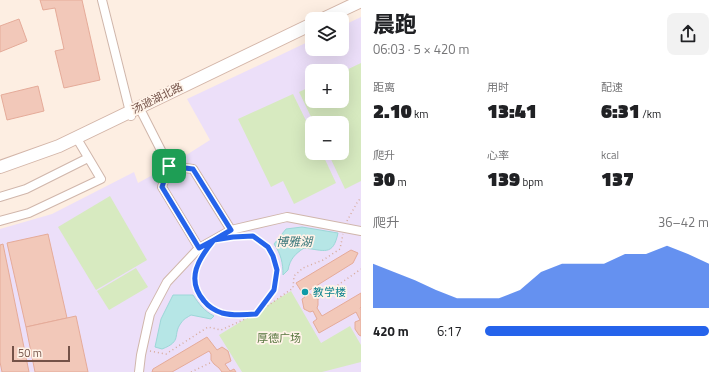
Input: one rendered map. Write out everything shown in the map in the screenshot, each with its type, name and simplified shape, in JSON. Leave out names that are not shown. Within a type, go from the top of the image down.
[{"type":"main road","points":[[338,12],[361,1]]},
{"type":"main road","points":[[349,14],[361,9]]},
{"type":"main road","name":"汤逊湖北路","points":[[0,172],[61,150],[77,140],[305,27]]},
{"type":"main road","name":"汤逊湖北路","points":[[135,112],[305,35]]},
{"type":"main road","name":"汤逊湖北路","points":[[0,167],[77,140]]},
{"type":"street","points":[[102,0],[135,112],[169,166]]},
{"type":"street","points":[[0,221],[29,213],[101,179],[77,140]]},
{"type":"street","points":[[0,197],[26,189],[88,158]]},
{"type":"street","points":[[169,166],[193,169],[231,230]]},
{"type":"street","points":[[169,166],[162,187],[199,248]]},
{"type":"street","points":[[139,372],[142,349],[150,314],[167,282],[199,248],[231,230],[287,217],[361,231]]},
{"type":"path","points":[[142,349],[166,354],[208,328],[221,330],[256,314],[293,288],[294,276],[303,268],[323,260],[340,249],[344,227],[361,198]]},
{"type":"path","points":[[253,236],[268,247],[273,256],[277,270],[274,290],[256,314],[237,315],[220,313],[207,304],[200,296],[194,283],[196,270],[202,256],[214,240],[253,236]]},
{"type":"path","points":[[318,299],[361,269]]},
{"type":"path","points":[[191,372],[212,362]]},
{"type":"shaded area","points":[[361,17],[361,372],[0,372],[0,229],[52,214],[134,172],[138,183],[169,166],[210,140],[187,99],[305,43],[305,56],[349,56],[349,23]]},
{"type":"green space","points":[[361,63],[361,181],[345,189],[331,160],[349,160],[349,116],[311,116],[307,108],[349,108],[349,69]]},
{"type":"green space","points":[[305,89],[305,104],[299,92]]},
{"type":"green space","points":[[293,94],[305,119],[305,160],[325,160],[336,183],[294,204],[283,181],[271,187],[238,119]]},
{"type":"green space","points":[[110,196],[147,260],[96,290],[58,227]]},
{"type":"green space","points":[[136,268],[148,287],[109,310],[97,291]]},
{"type":"green space","name":"厚德广场","points":[[291,291],[321,343],[350,326],[361,345],[361,362],[322,372],[242,372],[219,335]]},
{"type":"water","name":"博雅湖","points":[[302,227],[338,233],[336,241],[330,249],[327,250],[304,248],[293,257],[288,270],[283,275],[281,259],[274,244],[286,229]]},
{"type":"water","points":[[173,295],[193,295],[207,312],[214,316],[211,319],[191,315],[186,318],[178,327],[176,338],[173,343],[162,349],[155,347],[161,319]]},
{"type":"building","points":[[40,0],[82,0],[100,80],[64,88],[55,51],[64,49],[55,8],[43,10]]},
{"type":"building","points":[[19,19],[27,41],[0,52],[0,26]]},
{"type":"building","points":[[38,86],[44,111],[7,120],[1,95]]},
{"type":"building","points":[[48,234],[67,318],[26,327],[7,243]]},
{"type":"building","points":[[3,244],[29,372],[2,372],[0,362],[0,245]]},
{"type":"building","name":"教学楼","points":[[351,250],[358,253],[353,263],[308,291],[318,299],[317,308],[322,316],[361,293],[361,336],[355,329],[355,322],[360,320],[356,312],[319,333],[313,322],[317,319],[313,311],[310,312],[304,309],[302,299],[305,297],[296,283]]},
{"type":"building","points":[[76,316],[88,372],[35,372],[26,327]]},
{"type":"building","points":[[207,337],[217,350],[222,347],[228,351],[231,361],[225,364],[230,371],[234,369],[236,372],[222,372],[211,360],[211,354],[209,351],[172,372],[152,372],[153,369]]},
{"type":"place","name":"教学楼","points":[[305,292]]},
{"type":"route","points":[[169,166],[162,187],[199,248],[214,240],[202,256],[196,270],[194,283],[200,296],[207,304],[220,313],[237,315],[256,314],[274,290],[277,270],[273,256],[268,247],[253,236],[214,240],[231,230],[193,169],[169,166]]}]
